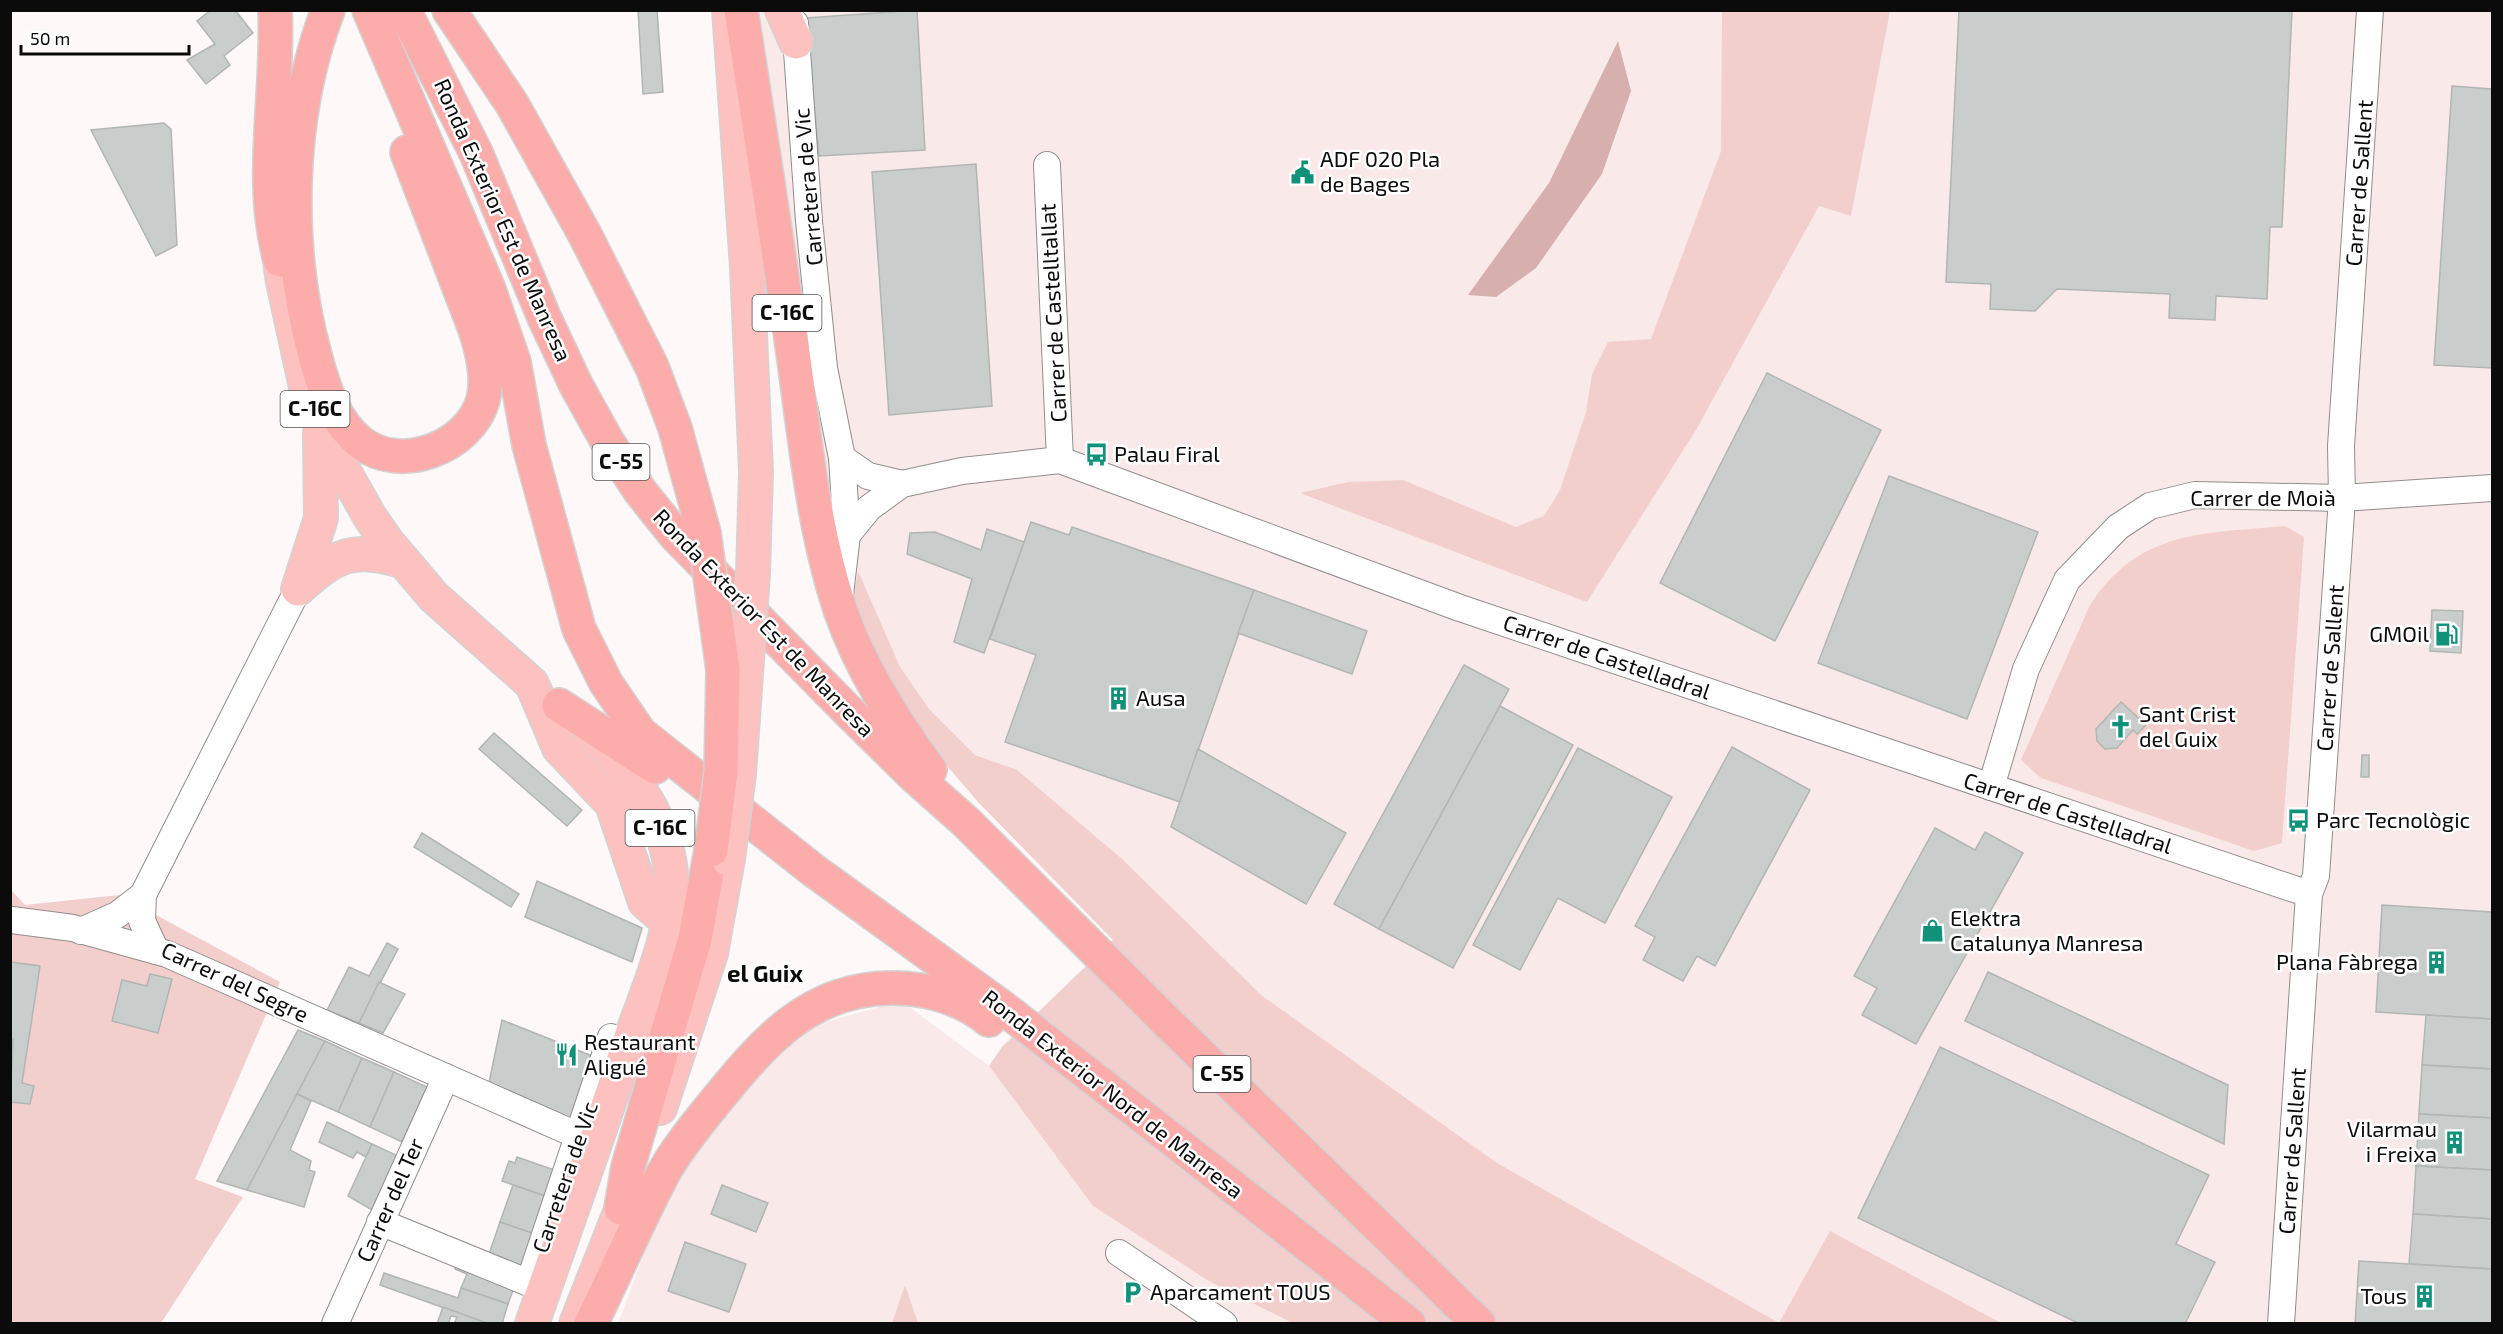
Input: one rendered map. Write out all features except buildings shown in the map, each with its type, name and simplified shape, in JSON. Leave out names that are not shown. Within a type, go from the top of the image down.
[{"type":"highway","points":[[275,10],[271,226],[280,260]]},
{"type":"highway","points":[[328,10],[313,55],[305,94],[298,162],[295,235],[309,334],[331,402],[342,422],[357,441],[385,454],[418,455],[448,444],[462,433],[475,416],[483,399],[484,357],[362,17]]},
{"type":"highway","name":"Ronda Exterior Est de Manresa","points":[[404,10],[476,153],[544,317],[572,375],[607,441],[640,491],[676,536],[846,710],[967,823]]},
{"type":"highway","points":[[449,10],[512,104],[584,233],[648,357],[675,428],[704,533],[723,670],[720,854],[628,1167],[621,1209]]},
{"type":"highway","name":"C-16C","points":[[741,10],[814,498],[841,613],[874,685],[894,721],[967,823]]},
{"type":"highway","name":"Ronda Exterior Est de Manresa","points":[[362,17],[488,287],[514,362],[529,445],[579,629],[606,683],[640,733],[813,870]]},
{"type":"highway","points":[[559,705],[813,870]]},
{"type":"highway","name":"C-55","points":[[967,823],[1176,1030],[1479,1323]]},
{"type":"highway","name":"Ronda Exterior Nord de Manresa","points":[[813,870],[1002,1007],[1409,1323]]},
{"type":"highway","points":[[591,1323],[665,1170],[703,1117],[748,1062],[784,1025],[814,1006],[845,993],[875,988],[906,988],[933,992],[958,1001],[982,1015],[1085,1094],[1156,1127]]},
{"type":"main road","name":"C-16C","points":[[315,10],[301,54],[289,117],[284,161],[280,260],[298,360],[320,420],[335,455],[370,517],[402,561],[460,622],[532,684],[559,748],[612,804],[645,903],[669,923]]},
{"type":"main road","name":"C-16C","points":[[720,854],[739,774],[753,574],[756,472],[747,267],[729,10]]},
{"type":"main road","points":[[782,10],[795,26]]},
{"type":"main road","points":[[298,589],[321,519],[320,420]]},
{"type":"main road","points":[[298,589],[338,557],[359,553],[379,554],[402,561]]},
{"type":"main road","name":"C-16C","points":[[532,1323],[613,1096],[669,923],[670,865],[652,809],[629,774],[559,705]]},
{"type":"main road","points":[[576,1323],[621,1209]]},
{"type":"street","name":"Carrer de Sallent","points":[[2281,1323],[2309,894],[2316,876],[2342,498],[2341,446],[2370,10]]},
{"type":"street","name":"Carretera de Vic","points":[[795,26],[809,221],[824,368],[842,458],[847,535],[839,587],[841,613]]},
{"type":"street","name":"Carrer de Castelltallat","points":[[1047,165],[1060,460]]},
{"type":"street","name":"Carrer de Castelladral","points":[[842,458],[868,476],[902,484]]},
{"type":"street","name":"Carrer de Castelladral","points":[[847,535],[868,508],[902,484],[962,471],[1060,460],[1471,611],[2309,894]]},
{"type":"street","name":"Carrer de Moià","points":[[1991,787],[2026,669],[2067,580],[2118,527],[2150,506],[2195,495],[2342,498],[2493,488]]},
{"type":"street","name":"Carrer del Segre","points":[[298,589],[143,895],[142,921],[156,951],[579,1136]]},
{"type":"street","points":[[81,931],[117,915],[143,895]]},
{"type":"street","points":[[12,920],[81,931],[156,951]]},
{"type":"street","name":"Carretera de Vic","points":[[380,1222],[529,1283],[611,1037]]},
{"type":"street","name":"Carrer del Ter","points":[[335,1323],[446,1077]]},
{"type":"street","points":[[1119,1253],[1224,1323]]},
{"type":"shaded area","points":[[754,11],[2492,11],[2492,1323],[1526,1323],[1235,1065],[979,803],[877,670],[834,546]]},
{"type":"shaded area","points":[[1722,11],[1890,11],[1851,216],[1819,206],[1696,430],[1587,602],[1300,493],[1348,482],[1403,480],[1516,527],[1544,516],[1560,490],[1586,412],[1592,374],[1608,342],[1651,339],[1721,151]]},
{"type":"shaded area","points":[[1618,41],[1631,91],[1602,174],[1536,268],[1496,297],[1468,295],[1549,183]]},
{"type":"shaded area","points":[[2285,526],[2304,537],[2282,843],[2254,851],[2041,778],[2021,760],[2090,605],[2109,580],[2130,562],[2152,549],[2176,540],[2200,534]]},
{"type":"shaded area","points":[[858,571],[900,667],[929,709],[975,755],[1017,770],[1121,858],[1261,995],[1497,1163],[1779,1323],[1292,1323],[1207,1280],[1093,1206],[989,1066],[1002,1047],[1113,940],[979,803],[924,739],[877,670],[852,605]]},
{"type":"shaded area","points":[[10,889],[25,905],[119,895],[280,982],[195,1179],[243,1197],[161,1323],[11,1323]]},
{"type":"shaded area","points":[[901,1001],[989,1066],[1093,1206],[1207,1280],[1292,1323],[918,1323],[905,1286],[892,1323],[618,1324],[665,1196],[740,1093],[788,1042],[819,1024]]},
{"type":"shaded area","points":[[1830,1231],[2001,1323],[1779,1323]]},
{"type":"shaded area","points":[[905,1285],[918,1323],[892,1323]]},
{"type":"place","name":"ADF 020 Pla de Bages","points":[[1302,172]]},
{"type":"place","name":"Palau Firal","points":[[1096,454]]},
{"type":"place","name":"GMOil","points":[[2447,634]]},
{"type":"place","name":"Ausa","points":[[1118,698]]},
{"type":"place","name":"Sant Crist del Guix","points":[[2121,727]]},
{"type":"place","name":"Parc Tecnològic","points":[[2298,820]]},
{"type":"place","name":"Elektra Catalunya Manresa","points":[[1932,931]]},
{"type":"place","name":"Plana Fàbrega","points":[[2436,962]]},
{"type":"place","name":"Restaurant Aligué","points":[[566,1055]]},
{"type":"place","name":"Vilarmau i Freixa","points":[[2455,1142]]},
{"type":"place","name":"Aparcament TOUS","points":[[1132,1292]]},
{"type":"place","name":"Tous","points":[[2425,1296]]},
{"type":"district","name":"el Guix","points":[[765,974]]}]
